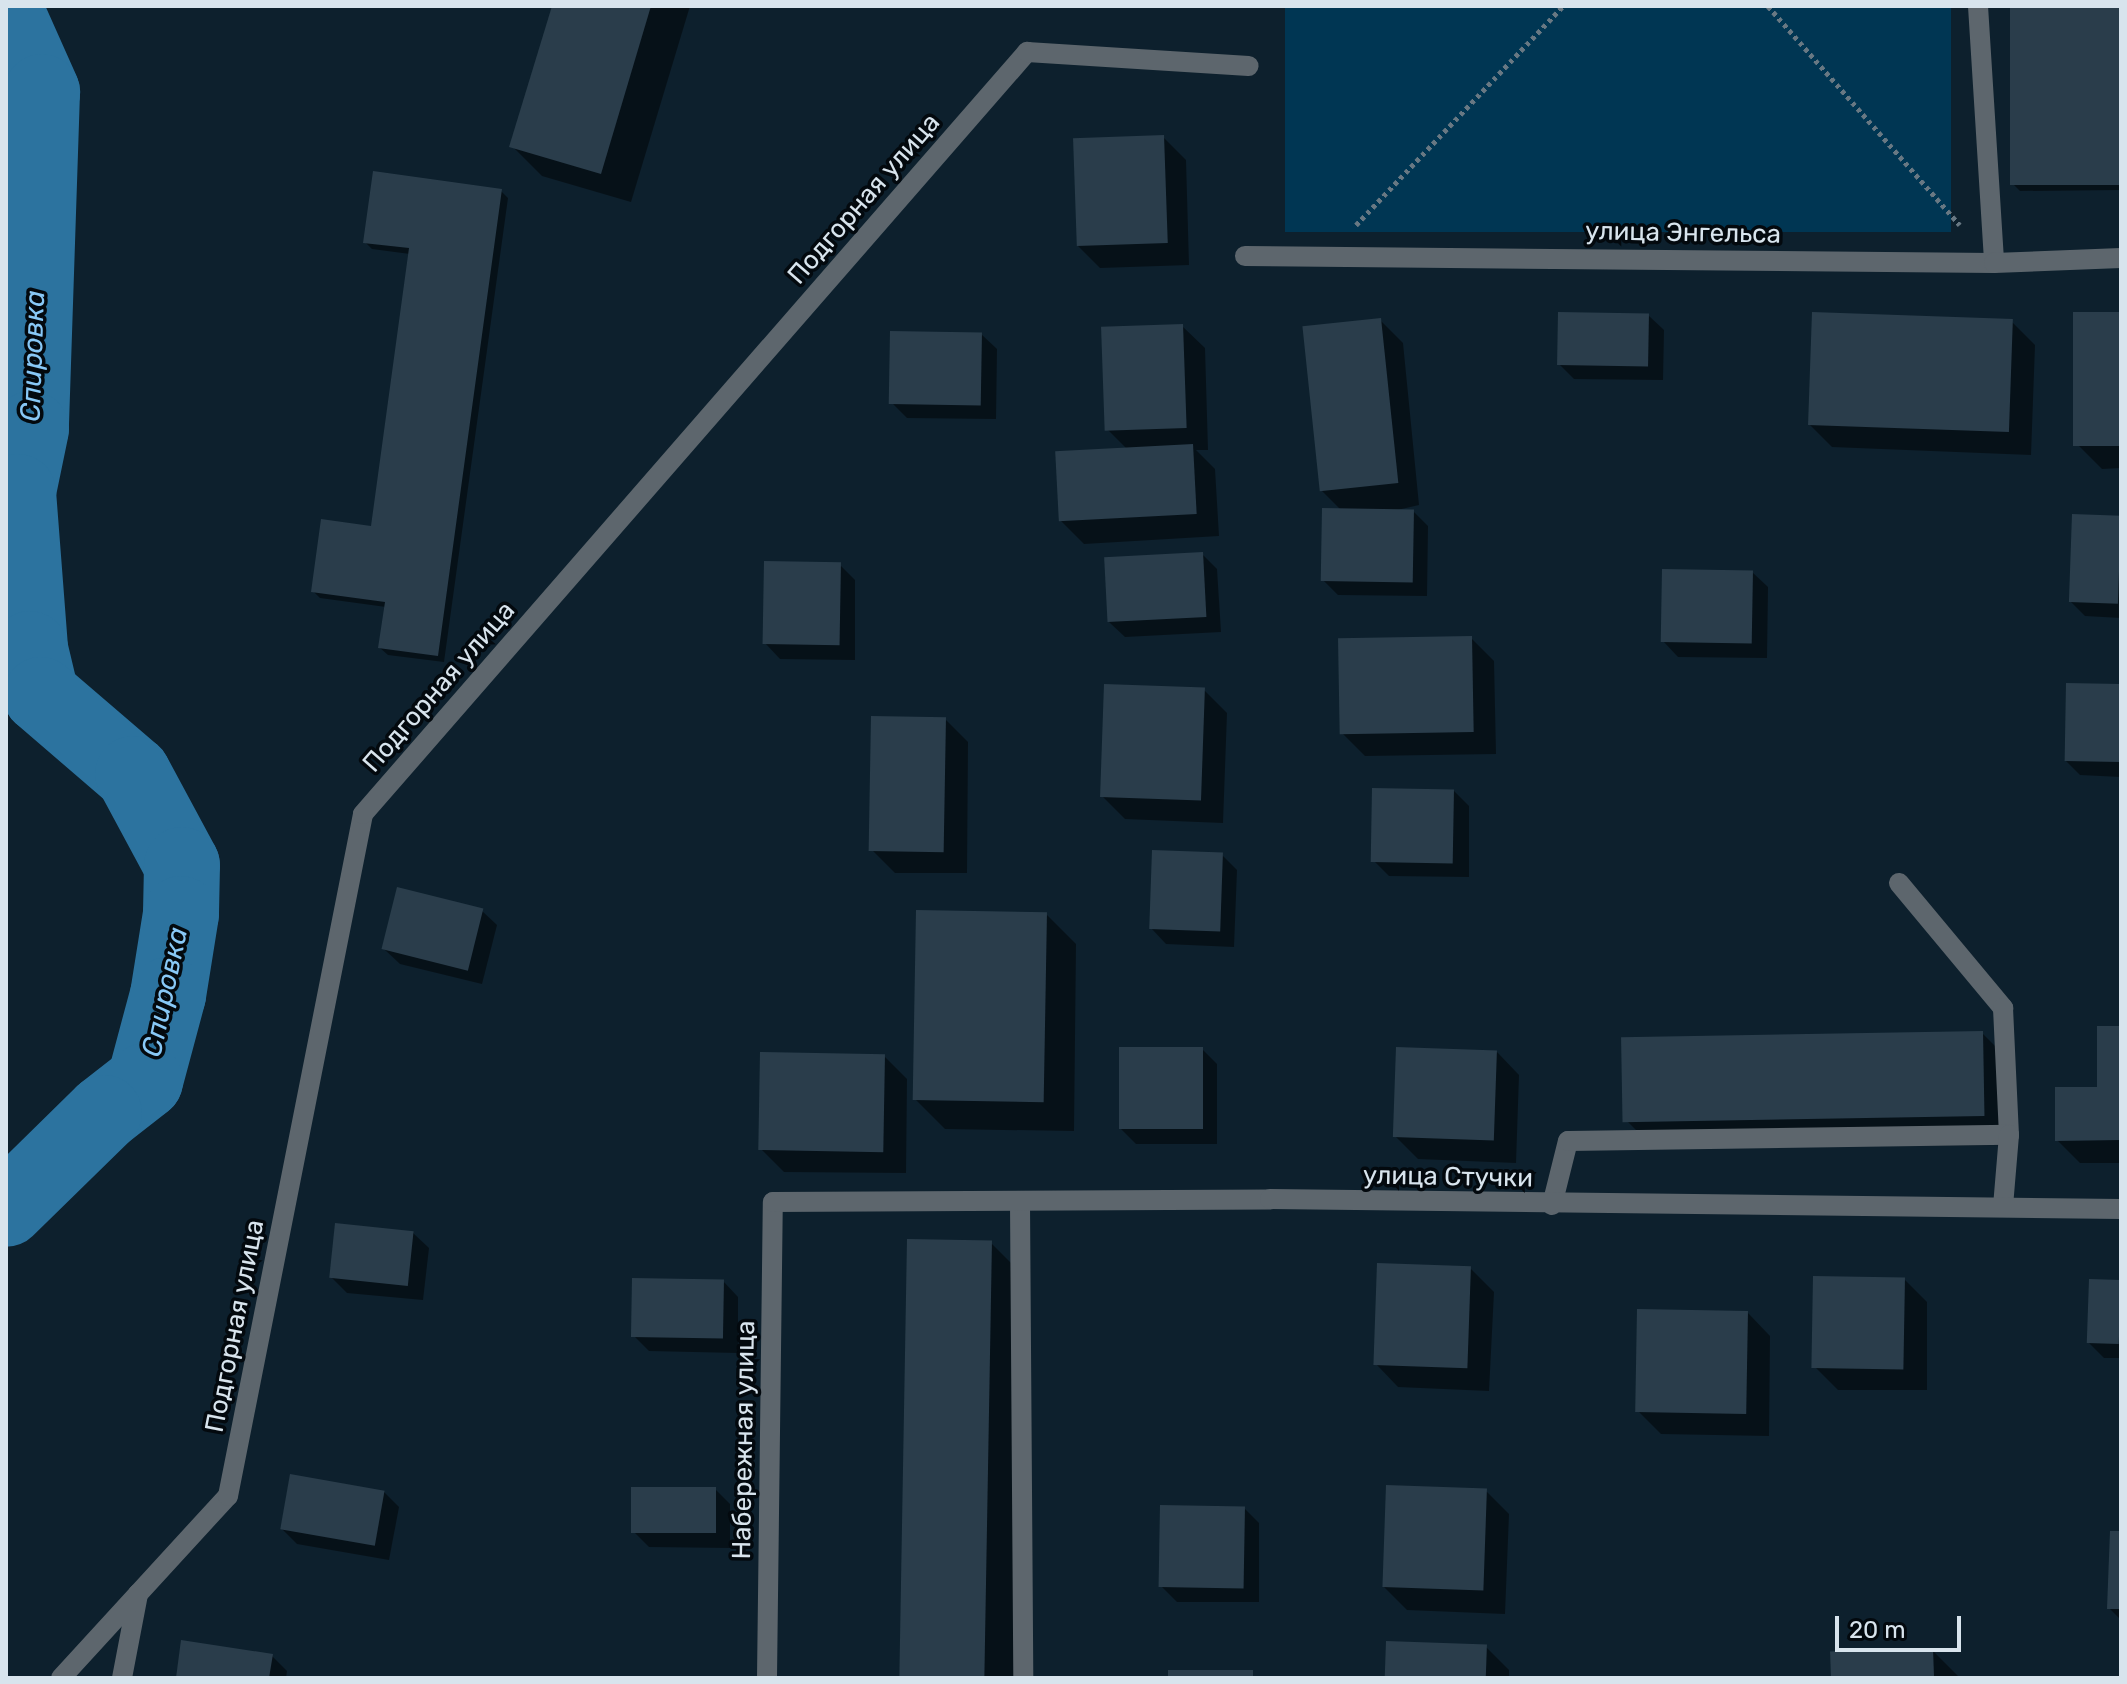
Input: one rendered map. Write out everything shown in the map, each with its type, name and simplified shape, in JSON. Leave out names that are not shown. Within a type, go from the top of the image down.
[{"type":"street","points":[[1978,6],[1994,263]]},
{"type":"street","name":"Подгорная улица","points":[[61,1678],[228,1496],[363,814],[1027,52],[1249,66]]},
{"type":"street","name":"улица Энгельса","points":[[1245,256],[1994,263],[2121,258]]},
{"type":"street","points":[[1899,883],[2003,1008],[2009,1135],[2003,1207]]},
{"type":"street","points":[[1552,1205],[1568,1141],[2009,1135]]},
{"type":"street","name":"улица Стучки","points":[[773,1202],[1020,1203],[1270,1199],[1552,1205],[2121,1209]]},
{"type":"street","name":"Набережная улица","points":[[767,1678],[773,1202]]},
{"type":"street","points":[[1020,1203],[1023,1678]]},
{"type":"street","points":[[122,1678],[138,1594]]},
{"type":"path","points":[[1328,255],[1563,6]]},
{"type":"path","points":[[1768,6],[1994,263]]},
{"type":"shaded area","points":[[1285,6],[1951,6],[1951,232],[1285,232]]},
{"type":"building","points":[[552,6],[651,6],[601,174],[509,147]]},
{"type":"building","points":[[2010,6],[2121,6],[2121,185],[2010,185]]},
{"type":"building","points":[[1164,135],[1168,243],[1077,246],[1073,138]]},
{"type":"building","points":[[373,171],[502,189],[438,656],[378,648],[385,602],[311,592],[321,519],[371,526],[409,248],[363,243]]},
{"type":"building","points":[[1558,312],[1649,314],[1648,367],[1557,365]]},
{"type":"building","points":[[1812,312],[2013,319],[2009,432],[1808,425]]},
{"type":"building","points":[[2073,312],[2121,312],[2121,446],[2073,446]]},
{"type":"building","points":[[1381,318],[1398,483],[1320,491],[1302,326]]},
{"type":"building","points":[[1183,324],[1187,428],[1105,431],[1101,327]]},
{"type":"building","points":[[890,331],[982,333],[981,406],[889,404]]},
{"type":"building","points":[[1193,444],[1197,514],[1059,521],[1055,451]]},
{"type":"building","points":[[1322,508],[1414,510],[1413,583],[1321,581]]},
{"type":"building","points":[[2072,514],[2121,516],[2118,604],[2069,602]]},
{"type":"building","points":[[1203,552],[1206,617],[1108,622],[1104,557]]},
{"type":"building","points":[[764,561],[841,562],[840,645],[763,644]]},
{"type":"building","points":[[1662,569],[1753,571],[1752,644],[1661,642]]},
{"type":"building","points":[[1472,636],[1474,732],[1340,734],[1338,638]]},
{"type":"building","points":[[2066,683],[2121,684],[2120,762],[2065,761]]},
{"type":"building","points":[[1104,684],[1205,688],[1201,800],[1100,797]]},
{"type":"building","points":[[871,716],[946,717],[944,852],[869,851]]},
{"type":"building","points":[[1372,788],[1454,789],[1453,863],[1371,862]]},
{"type":"building","points":[[1152,850],[1223,852],[1220,931],[1149,929]]},
{"type":"building","points":[[397,887],[483,909],[468,971],[382,949]]},
{"type":"building","points":[[916,910],[1047,912],[1044,1102],[913,1100]]},
{"type":"building","points":[[2097,1026],[2121,1026],[2121,1140],[2055,1141],[2055,1087],[2097,1087]]},
{"type":"building","points":[[1983,1031],[1984,1116],[1623,1122],[1621,1037]]},
{"type":"building","points":[[1119,1047],[1203,1047],[1203,1129],[1119,1129]]},
{"type":"building","points":[[1396,1047],[1497,1051],[1494,1140],[1393,1137]]},
{"type":"building","points":[[760,1052],[885,1054],[883,1152],[758,1150]]},
{"type":"building","points":[[335,1223],[414,1231],[408,1286],[329,1278]]},
{"type":"building","points":[[907,1239],[992,1240],[984,1678],[899,1678]]},
{"type":"building","points":[[1377,1263],[1471,1266],[1467,1368],[1373,1365]]},
{"type":"building","points":[[1813,1276],[1905,1278],[1903,1370],[1811,1368]]},
{"type":"building","points":[[632,1278],[724,1280],[723,1339],[631,1337]]},
{"type":"building","points":[[2089,1279],[2121,1280],[2119,1344],[2087,1343]]},
{"type":"building","points":[[1637,1309],[1748,1311],[1746,1414],[1635,1412]]},
{"type":"building","points":[[290,1474],[385,1491],[375,1546],[280,1529]]},
{"type":"building","points":[[1386,1485],[1487,1489],[1483,1590],[1382,1587]]},
{"type":"building","points":[[631,1487],[716,1487],[716,1533],[631,1533]]},
{"type":"building","points":[[1160,1505],[1245,1506],[1244,1588],[1159,1587]]},
{"type":"building","points":[[2110,1531],[2121,1531],[2121,1609],[2107,1609]]},
{"type":"building","points":[[181,1640],[273,1654],[269,1678],[176,1678]]},
{"type":"building","points":[[1386,1641],[1487,1645],[1486,1678],[1385,1678]]},
{"type":"building","points":[[1933,1648],[1934,1678],[1831,1678],[1830,1652]]},
{"type":"building","points":[[1168,1670],[1253,1670],[1253,1678],[1168,1678]]},
{"type":"waterway","name":"Спировка","points":[[6,11],[42,92],[31,429],[18,492],[30,649],[41,695],[133,774],[182,865],[181,914],[168,995],[145,1081],[104,1113],[6,1209]]}]
